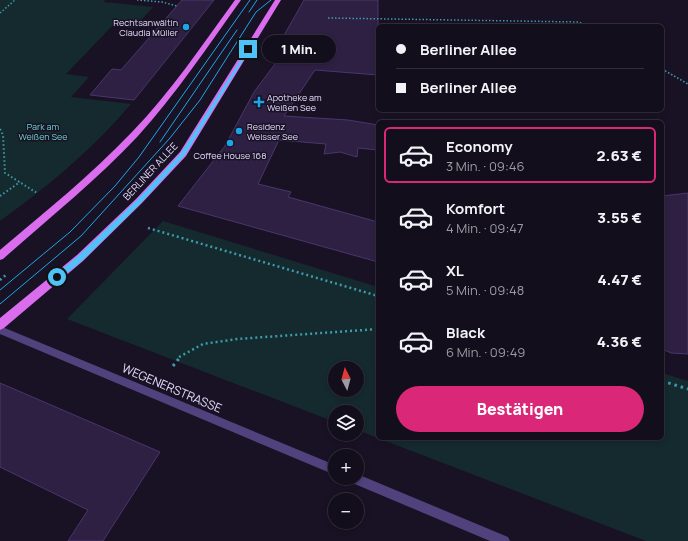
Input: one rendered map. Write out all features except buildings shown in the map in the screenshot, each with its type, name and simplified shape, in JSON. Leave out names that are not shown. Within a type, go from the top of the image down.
[{"type":"main road","points":[[0,256],[98,170],[135,135],[165,99],[238,0]]},
{"type":"main road","name":"BERLINER ALLEE","points":[[0,325],[80,258],[139,201],[183,154],[278,0]]},
{"type":"street","name":"WEGENERSTRASSE","points":[[0,330],[328,467]]},
{"type":"street","points":[[364,482],[504,541]]},
{"type":"path","points":[[0,13],[15,0]]},
{"type":"path","points":[[137,0],[162,2],[176,6]]},
{"type":"path","points":[[328,18],[579,22],[582,24]]},
{"type":"path","points":[[664,71],[688,84]]},
{"type":"path","points":[[0,129],[3,135],[5,173],[37,193]]},
{"type":"path","points":[[0,196],[20,182]]},
{"type":"path","points":[[148,228],[376,295]]},
{"type":"path","points":[[172,366],[179,357],[203,344],[237,339],[376,328]]},
{"type":"path","points":[[664,382],[688,389]]},
{"type":"green space","name":"Park am Weißen See","points":[[0,0],[105,0],[104,2],[153,7],[134,28],[112,26],[66,74],[89,77],[71,97],[131,104],[116,121],[69,167],[0,221]]},
{"type":"green space","points":[[163,221],[376,286],[376,437],[364,433],[364,405],[328,405],[328,419],[67,319]]},
{"type":"green space","points":[[664,374],[688,381],[688,541],[646,541],[383,440],[664,440]]},
{"type":"tram line","points":[[0,290],[70,232],[115,186],[139,157],[250,0]]},
{"type":"tram line","points":[[249,12],[257,0]]},
{"type":"tram line","points":[[0,304],[81,236],[170,138],[200,100],[256,12],[271,0]]},
{"type":"tram line","points":[[160,142],[237,30]]},
{"type":"place","name":"Rechtsanwältin Claudia Müller","points":[[186,27]]},
{"type":"place","name":"Apotheke am Weißen See","points":[[259,102]]},
{"type":"place","name":"Residenz Weisser See","points":[[239,131]]},
{"type":"place","name":"Coffee House 168","points":[[230,143]]},
{"type":"route","points":[[57,277],[80,258],[139,201],[183,154],[248,49]]}]
